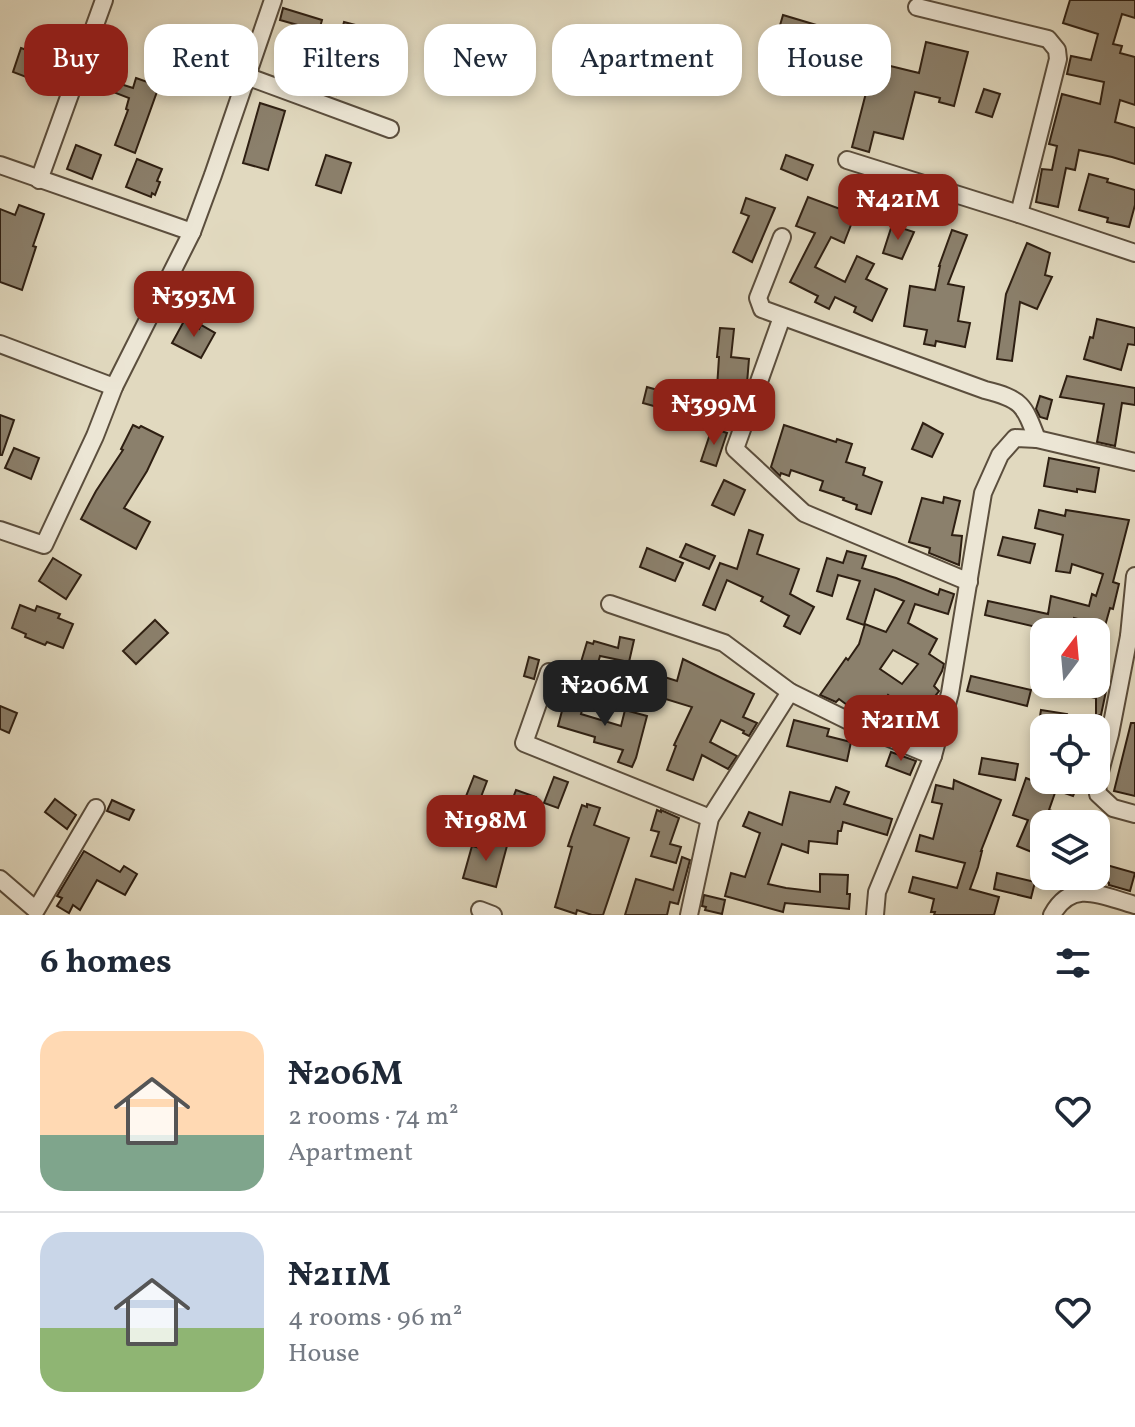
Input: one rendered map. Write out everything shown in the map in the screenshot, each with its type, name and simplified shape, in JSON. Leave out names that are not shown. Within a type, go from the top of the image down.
[{"type":"street","points":[[39,180],[104,0]]},
{"type":"street","points":[[258,42],[273,0]]},
{"type":"street","points":[[917,7],[1048,39],[1057,50],[1058,59],[1019,214]]},
{"type":"street","points":[[258,80],[390,129]]},
{"type":"street","points":[[0,530],[44,545],[95,436],[114,387],[192,232],[239,96]]},
{"type":"street","points":[[847,160],[1135,253]]},
{"type":"street","points":[[0,165],[192,232]]},
{"type":"street","points":[[782,237],[758,298],[762,309],[1009,396],[1026,410],[1037,439]]},
{"type":"street","points":[[782,317],[735,449],[804,513],[969,582]]},
{"type":"street","points":[[0,344],[114,387]]},
{"type":"street","points":[[875,915],[877,892],[933,756],[950,693],[983,493],[1000,455],[1015,438],[1037,439],[1135,462]]},
{"type":"street","points":[[1135,576],[1132,637],[1097,783],[1098,794],[1113,808],[1135,814]]},
{"type":"street","points":[[610,604],[724,643],[790,692],[853,723],[933,756]]},
{"type":"street","points":[[549,672],[524,743],[710,818]]},
{"type":"street","points":[[689,915],[710,818],[790,692]]},
{"type":"street","points":[[0,879],[36,910],[96,808]]},
{"type":"street","points":[[1052,915],[1059,903],[1070,895],[1085,892],[1135,905]]},
{"type":"building","points":[[1070,0],[1135,0],[1135,18],[1122,14],[1113,44],[1122,46],[1120,53],[1135,57],[1135,105],[1120,100],[1115,122],[1135,128],[1135,164],[1079,150],[1075,170],[1066,168],[1058,207],[1036,202],[1042,169],[1052,170],[1057,146],[1049,144],[1062,94],[1100,104],[1104,82],[1067,74],[1071,56],[1091,60],[1098,34],[1063,23]]},
{"type":"building","points":[[283,8],[322,20],[321,24],[294,24],[280,20]]},
{"type":"building","points":[[783,15],[813,24],[780,24]]},
{"type":"building","points":[[926,42],[968,52],[954,106],[939,102],[940,98],[915,92],[903,139],[874,132],[869,152],[852,147],[865,96],[891,96],[891,66],[919,73]]},
{"type":"building","points":[[21,48],[24,49],[24,76],[13,72]]},
{"type":"building","points":[[136,78],[144,81],[144,96],[155,96],[135,153],[115,145],[128,110],[129,98],[124,96],[128,96],[128,86],[133,88]]},
{"type":"building","points":[[984,89],[1000,94],[992,117],[976,112]]},
{"type":"building","points":[[260,103],[285,111],[268,170],[243,163]]},
{"type":"building","points":[[76,145],[101,155],[92,179],[67,169]]},
{"type":"building","points":[[326,155],[351,163],[341,193],[316,185]]},
{"type":"building","points":[[786,155],[813,165],[807,180],[781,169]]},
{"type":"building","points":[[137,159],[162,169],[155,195],[152,193],[151,197],[126,187]]},
{"type":"building","points":[[1089,174],[1135,190],[1135,205],[1129,227],[1079,210]]},
{"type":"building","points":[[851,180],[866,186],[844,243],[831,237],[815,267],[845,282],[857,256],[874,264],[866,279],[887,289],[872,321],[854,312],[856,307],[835,297],[829,309],[815,302],[818,296],[790,282],[815,233],[796,226],[808,197],[840,209]]},
{"type":"building","points":[[746,198],[775,208],[752,262],[733,252],[749,216],[741,213]]},
{"type":"building","points":[[19,205],[44,214],[22,290],[0,282],[0,209],[15,215]]},
{"type":"building","points":[[892,225],[914,232],[902,259],[883,253]]},
{"type":"building","points":[[952,230],[967,235],[948,284],[964,287],[958,321],[970,323],[965,347],[936,341],[935,346],[924,344],[927,330],[904,326],[910,286],[935,290],[939,266]]},
{"type":"building","points":[[1027,243],[1050,253],[1045,275],[1052,277],[1037,309],[1020,302],[1012,361],[997,359],[1006,294]]},
{"type":"building","points":[[1097,319],[1135,328],[1135,345],[1128,344],[1121,370],[1084,359]]},
{"type":"building","points":[[184,321],[199,329],[201,325],[215,333],[201,358],[172,343]]},
{"type":"building","points":[[720,328],[734,329],[731,357],[749,359],[747,383],[739,405],[729,404],[731,390],[717,388]]},
{"type":"building","points":[[1067,376],[1135,388],[1135,405],[1122,403],[1115,446],[1097,442],[1104,404],[1060,397]]},
{"type":"building","points":[[647,387],[672,394],[668,410],[643,403]]},
{"type":"building","points":[[1040,396],[1052,400],[1047,419],[1040,417],[1036,409]]},
{"type":"building","points":[[0,415],[14,420],[2,455],[0,455]]},
{"type":"building","points":[[923,423],[943,434],[932,457],[912,449]]},
{"type":"building","points":[[133,425],[163,437],[124,508],[150,522],[136,549],[81,519],[123,450]]},
{"type":"building","points":[[784,425],[852,444],[846,462],[865,468],[863,475],[882,482],[871,514],[856,509],[857,505],[844,498],[820,490],[823,481],[791,470],[789,476],[781,473],[780,476],[771,467]]},
{"type":"building","points":[[712,428],[727,433],[716,466],[701,461]]},
{"type":"building","points":[[14,448],[39,458],[31,479],[5,468]]},
{"type":"building","points":[[1049,458],[1099,468],[1095,492],[1044,486]]},
{"type":"building","points":[[724,480],[745,490],[734,515],[712,505]]},
{"type":"building","points":[[944,497],[960,501],[952,535],[962,536],[959,565],[929,553],[930,548],[909,542],[922,498],[943,503]]},
{"type":"building","points":[[1039,510],[1065,516],[1066,510],[1129,520],[1113,582],[1119,584],[1113,609],[1110,608],[1107,618],[1030,618],[1030,626],[985,615],[988,601],[1048,614],[1051,596],[1089,606],[1092,594],[1096,596],[1103,574],[1072,564],[1070,573],[1056,571],[1063,535],[1035,528]]},
{"type":"building","points":[[749,530],[763,535],[757,554],[799,569],[790,594],[814,607],[800,634],[784,626],[789,616],[761,601],[763,597],[727,580],[715,610],[703,605],[720,563],[737,569]]},
{"type":"building","points":[[1003,537],[1035,544],[1030,563],[998,555]]},
{"type":"building","points":[[686,544],[715,556],[709,569],[680,557]]},
{"type":"building","points":[[647,548],[683,563],[675,581],[640,567]]},
{"type":"building","points":[[847,551],[866,556],[862,568],[938,595],[940,589],[954,594],[948,614],[915,604],[908,623],[937,639],[929,654],[944,664],[934,686],[939,691],[918,718],[888,695],[876,713],[860,702],[854,710],[839,699],[836,702],[820,695],[859,644],[865,624],[886,632],[904,601],[875,589],[864,625],[847,619],[860,581],[838,575],[832,596],[817,591],[827,558],[843,563]],"holes":[[[893,650],[918,664],[902,684],[880,669]]]},
{"type":"building","points":[[53,558],[81,575],[66,599],[39,581]]},
{"type":"building","points":[[20,605],[35,611],[37,606],[60,614],[58,618],[73,624],[63,648],[47,642],[45,645],[12,628]]},
{"type":"building","points":[[155,620],[168,633],[136,664],[123,651]]},
{"type":"building","points":[[620,637],[634,640],[629,662],[600,656],[594,677],[578,672],[587,642],[618,648]]},
{"type":"building","points":[[529,657],[539,660],[534,679],[524,676]]},
{"type":"building","points":[[683,659],[754,694],[743,717],[757,723],[749,736],[721,720],[710,742],[737,756],[728,769],[702,755],[693,780],[667,770],[674,745],[692,707],[620,685],[626,665],[677,681]]},
{"type":"building","points":[[971,676],[1030,690],[1030,694],[1027,706],[967,691]]},
{"type":"building","points":[[567,692],[586,697],[581,714],[621,726],[625,710],[647,716],[632,767],[618,762],[623,750],[594,742],[595,737],[558,726]]},
{"type":"building","points":[[1096,698],[1105,698],[1101,714],[1096,714]]},
{"type":"building","points":[[0,706],[17,713],[9,733],[0,729]]},
{"type":"building","points":[[1041,710],[1067,714],[1040,714]]},
{"type":"building","points":[[794,720],[829,729],[827,736],[851,742],[847,761],[787,746]]},
{"type":"building","points":[[1131,723],[1135,723],[1135,796],[1114,791]]},
{"type":"building","points":[[891,752],[916,761],[910,775],[886,766]]},
{"type":"building","points":[[982,758],[1018,764],[1015,780],[979,774]]},
{"type":"building","points":[[474,776],[487,781],[476,810],[463,804]]},
{"type":"building","points":[[554,777],[568,782],[558,808],[544,803]]},
{"type":"building","points":[[1026,778],[1030,780],[1030,794],[1055,794],[1049,810],[1030,810],[1030,851],[1017,846],[1028,820],[1013,815]]},
{"type":"building","points":[[954,780],[1001,800],[970,889],[999,897],[994,915],[934,915],[935,912],[931,912],[934,899],[909,892],[913,877],[957,888],[965,863],[916,851],[920,835],[933,839],[942,804],[932,802],[936,785],[953,789]]},
{"type":"building","points":[[836,787],[849,792],[844,804],[892,819],[887,835],[843,822],[841,831],[838,831],[837,844],[809,841],[808,853],[782,844],[768,884],[820,892],[820,874],[848,875],[849,909],[785,903],[783,912],[725,896],[731,873],[745,877],[760,833],[743,826],[749,812],[782,825],[790,792],[830,802]]},
{"type":"building","points":[[516,790],[536,797],[525,828],[505,820]]},
{"type":"building","points":[[55,799],[76,815],[67,829],[45,812]]},
{"type":"building","points":[[112,800],[134,810],[129,820],[107,811]]},
{"type":"building","points":[[587,804],[600,808],[594,825],[629,838],[603,915],[577,910],[576,914],[555,907],[572,847],[568,846],[582,805],[587,807]]},
{"type":"building","points":[[657,810],[679,818],[670,844],[681,847],[676,863],[651,856],[659,832],[651,830]]},
{"type":"building","points":[[491,838],[508,842],[496,887],[463,878],[472,846],[488,850]]},
{"type":"building","points":[[84,851],[120,872],[124,866],[137,874],[125,895],[97,880],[80,910],[73,905],[69,913],[57,906],[62,898],[57,896]]},
{"type":"building","points":[[682,857],[690,860],[678,904],[670,902],[667,915],[625,915],[636,879],[673,890]]},
{"type":"building","points":[[1110,866],[1135,873],[1130,891],[1110,885]]},
{"type":"building","points":[[997,873],[1030,881],[1030,890],[1033,890],[1031,898],[994,889]]},
{"type":"building","points":[[704,895],[725,900],[722,914],[705,910],[706,907],[702,906]]}]
